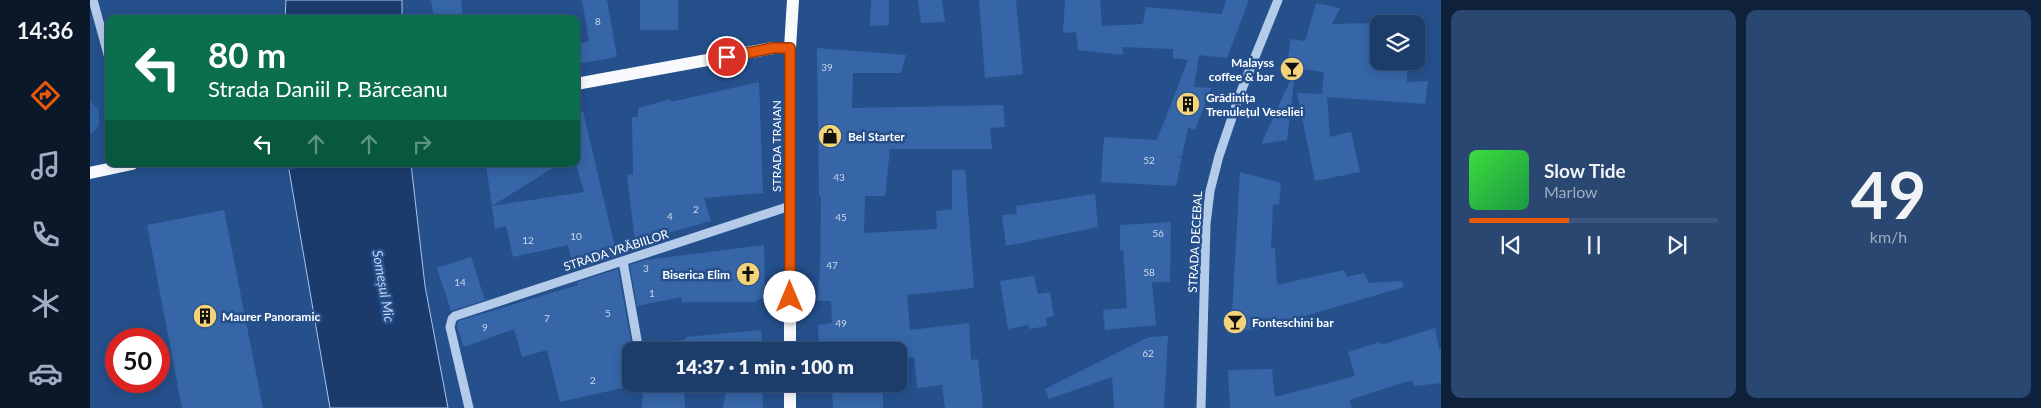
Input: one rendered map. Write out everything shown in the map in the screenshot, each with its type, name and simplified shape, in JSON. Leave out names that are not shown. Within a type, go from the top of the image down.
[{"type":"main road","name":"STRADA TRAIAN","points":[[790,342],[790,48],[793,0]]},
{"type":"main road","points":[[580,83],[773,48],[790,48]]},
{"type":"main road","points":[[90,173],[118,167]]},
{"type":"main road","points":[[790,392],[790,408]]},
{"type":"street","points":[[93,0],[105,44]]},
{"type":"street","name":"STRADA DECEBAL","points":[[1201,408],[1206,224],[1210,191],[1219,156],[1240,94],[1278,0]]},
{"type":"street","name":"STRADA VRĂBIILOR","points":[[469,408],[450,327],[455,316],[790,206]]},
{"type":"street","points":[[623,261],[638,342]]},
{"type":"shaded area","points":[[90,100],[99,111],[99,125],[90,134]]},
{"type":"water","points":[[286,0],[402,0],[402,15],[285,15]]},
{"type":"water","name":"Someșul Mic","points":[[289,167],[411,167],[425,286],[448,408],[330,408]]},
{"type":"pier","points":[[288,167],[307,167],[288,170]]},
{"type":"building","points":[[431,0],[461,0],[463,15],[433,15]]},
{"type":"building","points":[[582,0],[607,0],[617,57],[580,63],[580,43],[589,41]]},
{"type":"building","points":[[640,0],[678,0],[678,30],[640,30]]},
{"type":"building","points":[[871,0],[889,0],[889,25],[870,26]]},
{"type":"building","points":[[918,0],[942,0],[945,22],[921,23]]},
{"type":"building","points":[[979,0],[1016,0],[1023,74],[985,78]]},
{"type":"building","points":[[1065,0],[1100,0],[1102,26],[1143,24],[1146,7],[1222,14],[1226,0],[1249,0],[1227,58],[1199,55],[1194,87],[1211,88],[1195,130],[1188,128],[1182,156],[1178,157],[1182,158],[1176,186],[1101,182],[1104,137],[1157,140],[1188,60],[1173,58],[1173,49],[1122,47],[1123,55],[1078,50],[1076,32],[1063,33]]},
{"type":"building","points":[[1316,3],[1340,8],[1332,24],[1370,23],[1370,70],[1407,70],[1407,82],[1428,81],[1425,104],[1327,97],[1330,137],[1351,132],[1360,172],[1315,181],[1297,93],[1322,94],[1324,72],[1294,68],[1293,58],[1288,58],[1291,39],[1305,41]]},
{"type":"building","points":[[817,48],[906,55],[901,73],[853,73],[852,108],[1003,105],[1005,127],[990,128],[992,149],[890,149],[885,196],[865,196],[864,233],[937,229],[936,211],[952,209],[952,170],[965,170],[974,288],[907,295],[910,330],[969,323],[971,360],[978,359],[983,408],[945,408],[942,385],[917,388],[914,357],[907,357],[907,342],[819,342],[818,325],[832,323],[831,301],[817,301],[820,270],[821,196],[819,196]]},
{"type":"building","points":[[1290,81],[1294,82],[1287,140],[1261,144]]},
{"type":"building","points":[[759,82],[763,193],[704,198],[711,221],[635,242],[627,175],[633,174],[632,117],[638,117],[638,108],[671,99],[671,102]]},
{"type":"building","points":[[580,111],[583,111],[617,256],[574,270],[568,245],[513,257],[506,226],[495,229],[486,167],[554,167],[492,206],[584,192],[577,167],[580,167]]},
{"type":"building","points":[[1240,172],[1281,183],[1279,205],[1273,204],[1271,249],[1275,248],[1277,285],[1344,270],[1347,277],[1364,273],[1369,283],[1402,281],[1404,287],[1261,329],[1231,331]]},
{"type":"building","points":[[1095,194],[1098,227],[1006,246],[1002,215],[1017,214],[1016,206]]},
{"type":"building","name":"Maurer Panoramic","points":[[224,210],[263,408],[182,408],[170,345],[170,328],[167,328],[147,225]]},
{"type":"building","points":[[1171,222],[1170,282],[1152,282],[1156,325],[1105,330],[1103,310],[1127,308],[1123,250],[1120,250],[1120,225]]},
{"type":"building","points":[[764,245],[765,299],[756,300],[757,302],[682,302],[682,297],[637,306],[630,265],[646,260]]},
{"type":"building","points":[[471,257],[485,300],[451,311],[437,268]]},
{"type":"building","points":[[618,269],[631,342],[622,342],[622,388],[560,402],[547,350],[522,357],[514,329],[464,347],[457,326],[458,321],[578,285],[577,282]]},
{"type":"building","points":[[1034,276],[1038,294],[1050,292],[1054,316],[1046,318],[1047,326],[1029,329],[1028,325],[1008,329],[1000,281]]},
{"type":"building","points":[[1435,328],[1439,349],[1441,348],[1441,383],[1414,386],[1412,380],[1349,400],[1352,408],[1230,408],[1228,370],[1272,369],[1275,397],[1355,376],[1348,352],[1380,342],[1381,345]]},
{"type":"building","points":[[761,330],[762,342],[670,342],[686,339],[685,337]]},
{"type":"building","points":[[1168,336],[1164,408],[1114,408],[1112,377],[1049,399],[1045,389],[1149,337]]},
{"type":"building","points":[[643,392],[684,392],[685,408],[642,408]]},
{"type":"building","points":[[726,392],[762,392],[763,408],[723,408]]},
{"type":"building","points":[[832,392],[883,392],[883,408],[833,408]]},
{"type":"place","name":"Malayss coffee & bar","points":[[1292,69]]},
{"type":"place","name":"Grădinița Trenulețul Veseliei","points":[[1188,104]]},
{"type":"place","name":"Bel Starter","points":[[830,136]]},
{"type":"place","name":"Biserica Elim","points":[[748,274]]},
{"type":"place","name":"Maurer Panoramic","points":[[205,316]]},
{"type":"place","name":"Fonteschini bar","points":[[1235,322]]},
{"type":"route","points":[[727,57],[773,48],[790,48],[790,297]]}]
